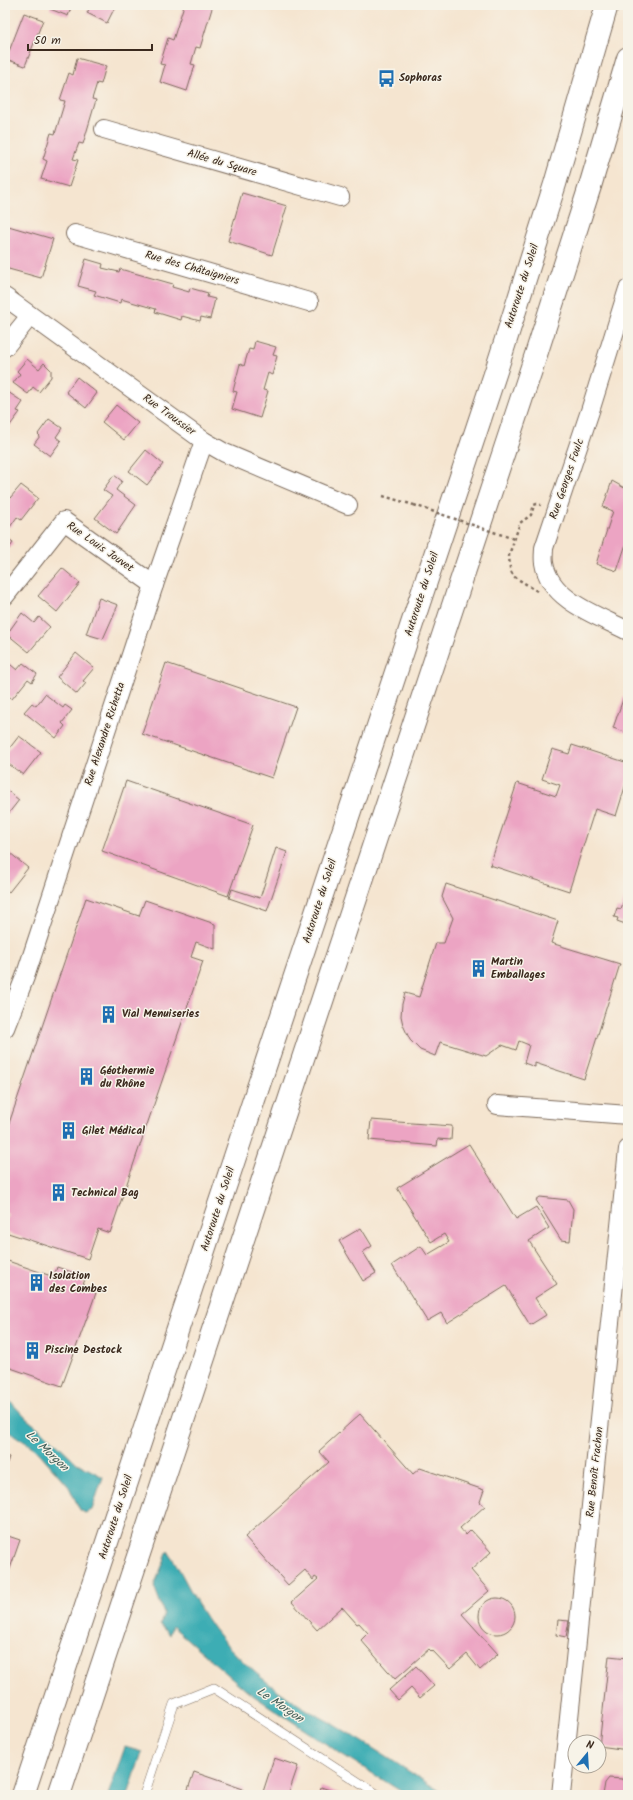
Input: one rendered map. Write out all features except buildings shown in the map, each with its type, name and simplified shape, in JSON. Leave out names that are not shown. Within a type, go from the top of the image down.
[{"type":"highway","name":"Autoroute du Soleil","points":[[23,1795],[496,371],[555,184],[607,5]]},
{"type":"highway","points":[[59,1795],[532,367],[591,183],[628,58]]},
{"type":"street","name":"Allée du Square","points":[[104,129],[340,197]]},
{"type":"street","name":"Rue des Châtaigniers","points":[[74,234],[309,302]]},
{"type":"street","name":"Rue Georges Foulc","points":[[628,289],[590,411],[544,548],[544,564],[558,590],[572,603],[628,631]]},
{"type":"street","name":"Rue Troussier","points":[[5,297],[204,441],[225,453],[348,505]]},
{"type":"street","points":[[5,347],[30,316]]},
{"type":"street","name":"Rue Alexandre Richetta","points":[[5,1028],[25,976],[154,585],[204,441]]},
{"type":"street","name":"Rue Louis Jouvet","points":[[5,596],[64,521],[154,585]]},
{"type":"street","points":[[497,1105],[628,1116]]},
{"type":"street","name":"Rue Benoît Frachon","points":[[562,1795],[628,1149]]},
{"type":"lane","points":[[144,1795],[174,1704],[214,1688],[378,1795]]},
{"type":"path","points":[[383,496],[514,539]]},
{"type":"path","points":[[557,510],[536,504],[534,505],[531,515],[520,523],[509,555],[510,568],[514,576],[543,594],[558,590]]},
{"type":"water","name":"Le Morgon","points":[[5,1396],[27,1419],[53,1440],[77,1463],[103,1477],[92,1510],[85,1513],[80,1510],[69,1487],[42,1456],[34,1448],[5,1429]]},
{"type":"water","name":"Le Morgon","points":[[168,1551],[214,1629],[230,1648],[258,1674],[303,1707],[349,1733],[446,1795],[407,1795],[335,1750],[248,1692],[172,1626],[169,1635],[160,1625],[164,1613],[154,1586]]},
{"type":"water","points":[[125,1747],[142,1752],[128,1795],[108,1795]]},
{"type":"place","name":"Sophoras","points":[[386,78]]},
{"type":"place","name":"Martin Emballages","points":[[478,968]]},
{"type":"place","name":"Vial Menuiseries","points":[[109,1014]]},
{"type":"place","name":"Géothermie du Rhône","points":[[87,1077]]},
{"type":"place","name":"Gilet Médical","points":[[69,1131]]},
{"type":"place","name":"Technical Bag","points":[[58,1193]]},
{"type":"place","name":"Isolation des Combes","points":[[36,1282]]},
{"type":"place","name":"Piscine Destock","points":[[32,1350]]}]
